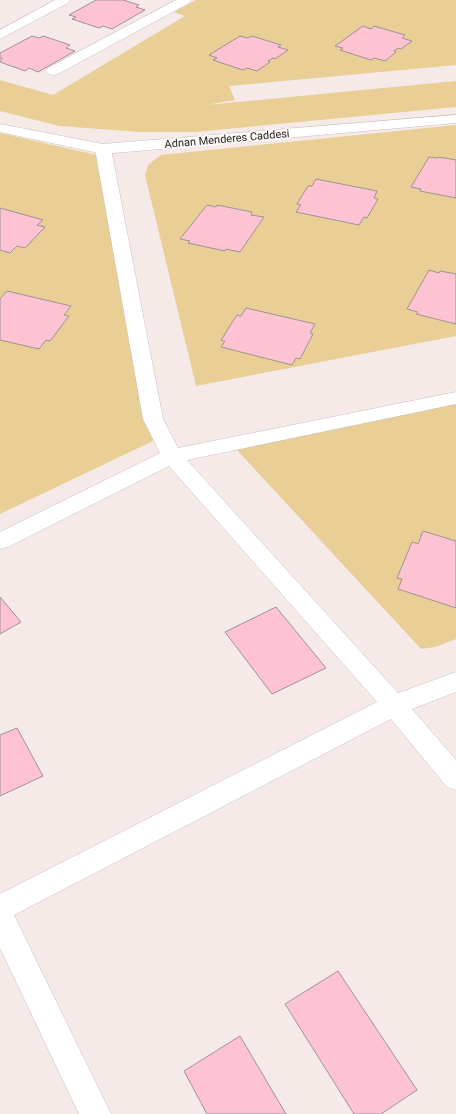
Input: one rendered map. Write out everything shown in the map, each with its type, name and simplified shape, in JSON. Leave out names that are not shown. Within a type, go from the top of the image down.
[{"type":"street","points":[[0,35],[64,0]]},
{"type":"street","points":[[53,71],[185,0]]},
{"type":"street","name":"Adnan Menderes Caddesi","points":[[0,128],[103,149],[456,119]]},
{"type":"street","points":[[103,149],[153,419],[172,456],[394,705],[456,779]]},
{"type":"street","points":[[0,541],[172,456],[456,398]]},
{"type":"street","points":[[0,908],[394,705],[456,682]]},
{"type":"street","points":[[0,917],[95,1114]]},
{"type":"shaded area","points":[[196,0],[456,0],[456,65],[229,86],[235,100],[206,105],[456,81],[456,107],[195,132],[140,132],[59,126],[0,111],[0,80],[53,95],[185,16],[174,12]]},
{"type":"shaded area","points":[[456,125],[456,336],[196,386],[145,175],[148,165],[161,155]]},
{"type":"shaded area","points":[[0,133],[110,158],[155,440],[0,514]]},
{"type":"shaded area","points":[[456,398],[456,639],[435,647],[421,649],[237,450],[243,445]]},
{"type":"building","points":[[96,0],[123,0],[139,5],[136,7],[145,10],[112,29],[103,26],[99,28],[72,19],[76,17],[69,15]]},
{"type":"building","points":[[363,26],[371,29],[374,26],[405,35],[402,38],[412,41],[401,49],[398,48],[394,51],[396,52],[385,61],[374,58],[371,60],[340,50],[343,48],[335,46]]},
{"type":"building","points":[[32,36],[39,38],[43,36],[70,45],[66,48],[75,51],[38,72],[29,68],[25,71],[0,62],[2,58],[0,58],[0,53]]},
{"type":"building","points":[[240,36],[248,38],[252,36],[281,45],[278,47],[288,50],[275,59],[273,58],[268,61],[270,62],[257,71],[247,68],[243,70],[213,60],[217,58],[209,55]]},
{"type":"building","points":[[429,157],[456,160],[456,198],[420,191],[421,189],[411,187]]},
{"type":"building","points":[[316,179],[377,191],[374,198],[378,199],[367,218],[364,217],[359,225],[296,212],[301,205],[297,204],[308,186],[312,186]]},
{"type":"building","points":[[207,205],[216,207],[217,205],[252,212],[251,215],[264,217],[240,252],[226,249],[225,251],[188,243],[190,241],[180,239]]},
{"type":"building","points":[[0,208],[43,220],[37,225],[45,227],[25,248],[17,246],[10,253],[0,250]]},
{"type":"building","points":[[429,270],[439,273],[440,271],[456,274],[456,324],[416,314],[418,312],[407,309]]},
{"type":"building","points":[[7,291],[71,306],[64,315],[69,316],[50,341],[46,340],[39,349],[0,340],[0,299]]},
{"type":"building","points":[[246,308],[315,324],[310,333],[313,334],[300,359],[296,358],[292,365],[221,347],[225,341],[221,340],[237,315],[241,316]]},
{"type":"building","points":[[423,531],[456,541],[456,608],[398,589],[402,579],[397,578],[412,542],[418,544]]},
{"type":"building","points":[[0,597],[21,622],[0,634]]},
{"type":"building","points":[[276,607],[326,668],[272,694],[225,632]]},
{"type":"building","points":[[17,728],[43,776],[0,796],[0,735]]},
{"type":"building","points":[[338,971],[417,1090],[381,1114],[354,1114],[285,1004]]},
{"type":"building","points":[[240,1036],[286,1114],[207,1114],[184,1071]]}]
